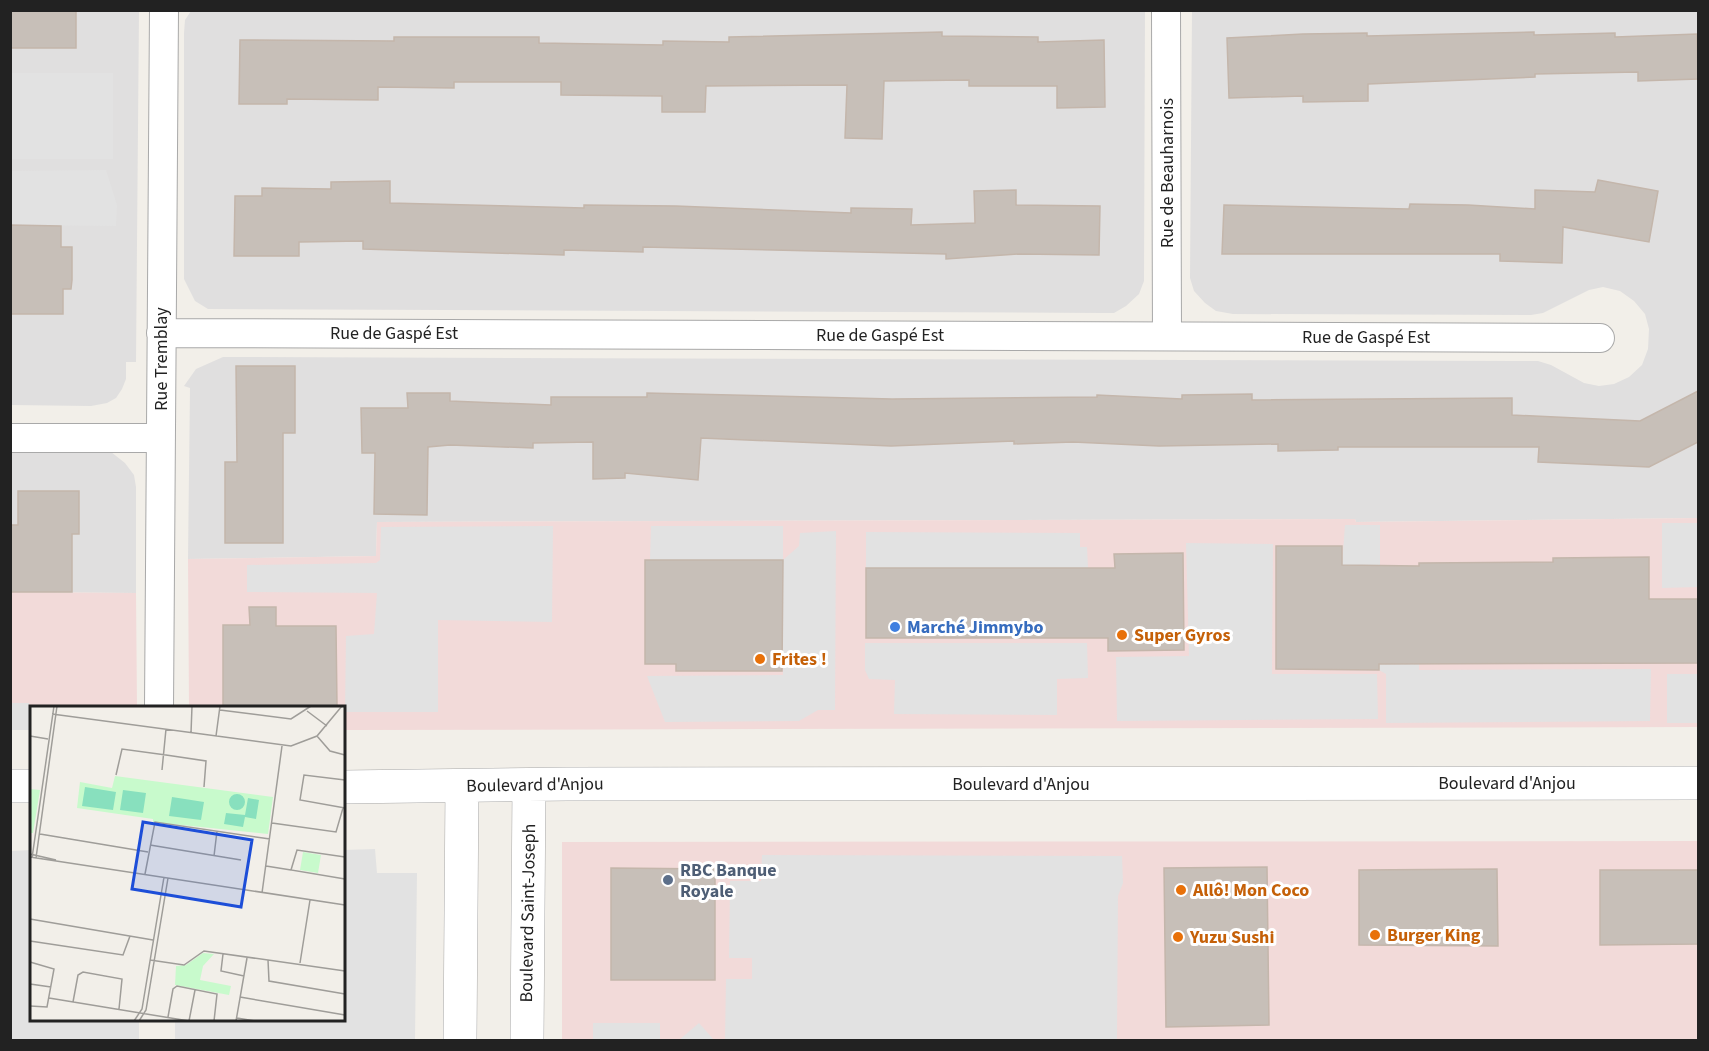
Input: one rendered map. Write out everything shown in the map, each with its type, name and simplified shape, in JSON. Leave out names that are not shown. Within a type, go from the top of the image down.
[{"type":"street","name":"Rue Tremblay","points":[[159,706],[164,10]]},
{"type":"street","name":"Rue de Beauharnois","points":[[1166,10],[1167,336]]},
{"type":"street","name":"Rue de Gaspé Est","points":[[161,333],[1600,338]]},
{"type":"street","points":[[10,438],[161,438]]},
{"type":"street","name":"Boulevard d'Anjou","points":[[345,787],[1698,783]]},
{"type":"street","name":"Boulevard Saint-Joseph","points":[[527,1041],[529,785]]},
{"type":"street","points":[[10,786],[30,786]]},
{"type":"street","points":[[460,1041],[462,786]]},
{"type":"shaded area","points":[[11,11],[139,11],[136,362],[126,362],[126,379],[122,389],[116,398],[107,403],[91,406],[11,405]]},
{"type":"shaded area","points":[[191,11],[1145,11],[1144,281],[1139,294],[1114,313],[208,309],[195,301],[184,279],[184,33],[185,20]]},
{"type":"shaded area","points":[[1192,11],[1698,11],[1698,518],[1356,522],[1355,519],[377,522],[376,556],[188,559],[190,388],[184,386],[196,369],[223,357],[1538,361],[1551,365],[1584,383],[1599,386],[1614,384],[1629,377],[1642,365],[1648,349],[1649,329],[1645,314],[1634,301],[1620,291],[1603,287],[1589,290],[1543,313],[1531,315],[1233,314],[1216,311],[1205,303],[1194,291],[1190,278]]},
{"type":"shaded area","points":[[11,73],[113,73],[113,159],[11,159]]},
{"type":"shaded area","points":[[106,170],[117,205],[116,226],[11,225],[10,171]]},
{"type":"shaded area","points":[[11,448],[97,449],[111,452],[125,463],[134,475],[136,487],[136,593],[11,592]]},
{"type":"shaded area","points":[[1698,518],[1698,727],[345,730],[345,706],[189,706],[188,559],[376,556],[377,522],[1355,519],[1356,522]]},
{"type":"shaded area","points":[[1662,523],[1698,523],[1698,587],[1662,588]]},
{"type":"shaded area","points":[[1345,525],[1380,525],[1380,565],[1419,566],[1419,670],[1651,669],[1650,721],[1386,723],[1386,674],[1379,670],[1380,566],[1342,565]]},
{"type":"shaded area","points":[[553,526],[552,622],[438,620],[438,712],[345,712],[346,636],[374,634],[377,593],[247,592],[247,565],[376,563],[380,560],[381,527]]},
{"type":"shaded area","points":[[651,526],[783,526],[783,560],[799,546],[800,533],[836,531],[835,710],[818,710],[799,721],[665,722],[647,676],[783,675],[783,561],[650,560]]},
{"type":"shaded area","points":[[866,532],[1080,533],[1080,547],[1087,547],[1088,568],[866,568]]},
{"type":"shaded area","points":[[1186,543],[1273,544],[1272,674],[1377,674],[1378,719],[1117,721],[1116,657],[1189,656]]},
{"type":"shaded area","points":[[11,592],[136,593],[137,706],[30,706],[30,730],[11,730]]},
{"type":"shaded area","points":[[865,643],[1087,643],[1088,678],[1057,679],[1057,715],[894,714],[895,680],[869,679],[865,670]]},
{"type":"shaded area","points":[[1667,674],[1698,674],[1698,723],[1667,723]]},
{"type":"shaded area","points":[[11,703],[29,703],[29,730],[11,730]]},
{"type":"shaded area","points":[[1698,841],[1698,1040],[562,1040],[562,842]]},
{"type":"shaded area","points":[[375,849],[377,873],[417,873],[415,1040],[175,1040],[175,1021],[345,1021],[345,850]]},
{"type":"shaded area","points":[[30,850],[30,1021],[139,1021],[139,1040],[11,1040],[11,851]]},
{"type":"shaded area","points":[[762,855],[1122,856],[1123,883],[1118,896],[1117,1040],[725,1040],[726,979],[752,979],[752,958],[729,958],[730,881],[761,881]]},
{"type":"shaded area","points":[[593,1023],[660,1023],[660,1040],[593,1040]]},
{"type":"shaded area","points":[[699,1023],[714,1040],[679,1040]]},
{"type":"building","points":[[10,10],[76,10],[76,48],[10,48]]},
{"type":"building","points":[[942,32],[942,36],[1038,37],[1038,42],[1104,40],[1105,107],[1057,108],[1057,86],[969,86],[969,80],[884,81],[882,139],[845,138],[847,85],[706,86],[705,112],[662,112],[662,96],[561,95],[561,82],[454,82],[454,88],[378,87],[378,100],[287,99],[287,104],[239,104],[240,40],[394,41],[394,37],[539,37],[539,43],[663,45],[663,41],[729,42],[729,37]]},
{"type":"building","points":[[1534,32],[1534,35],[1615,33],[1615,37],[1697,34],[1698,79],[1638,81],[1638,72],[1535,74],[1535,77],[1368,84],[1368,101],[1303,102],[1303,96],[1229,98],[1227,38],[1303,34],[1367,33],[1367,36]]},
{"type":"building","points":[[1598,180],[1658,191],[1649,242],[1563,227],[1562,263],[1500,261],[1500,254],[1222,254],[1224,205],[1409,209],[1410,204],[1535,209],[1535,190],[1595,192]]},
{"type":"building","points":[[390,181],[390,203],[584,208],[584,205],[676,206],[851,213],[851,208],[912,209],[911,225],[975,223],[974,191],[1016,190],[1016,205],[1100,206],[1099,255],[1018,254],[946,259],[946,254],[643,247],[643,252],[564,250],[564,255],[363,249],[363,241],[299,242],[299,256],[234,256],[235,196],[262,196],[262,188],[331,189],[331,182]]},
{"type":"building","points":[[10,225],[61,226],[61,247],[72,247],[71,289],[63,289],[63,314],[10,314]]},
{"type":"building","points":[[236,366],[295,366],[295,433],[283,433],[283,543],[225,543],[225,462],[237,462]]},
{"type":"building","points":[[1698,391],[1698,442],[1649,467],[1538,462],[1539,447],[1338,447],[1338,450],[1278,451],[1278,444],[1159,446],[1073,442],[1014,444],[1014,441],[891,446],[701,438],[698,480],[625,473],[625,478],[593,479],[593,442],[533,443],[533,448],[450,445],[428,447],[427,515],[374,514],[375,453],[362,453],[361,408],[408,408],[407,393],[450,393],[450,401],[551,405],[551,397],[647,397],[647,393],[892,399],[1097,397],[1097,395],[1182,399],[1182,395],[1252,394],[1252,400],[1512,398],[1512,415],[1640,421]]},
{"type":"building","points":[[18,491],[79,491],[79,534],[72,534],[72,592],[10,592],[10,525],[18,525]]},
{"type":"building","points":[[1276,546],[1342,546],[1342,565],[1419,566],[1419,563],[1553,562],[1553,558],[1649,557],[1649,599],[1698,599],[1698,663],[1379,664],[1379,670],[1276,669]]},
{"type":"building","points":[[1183,553],[1184,650],[1108,651],[1108,638],[866,638],[866,568],[1115,568],[1114,554]]},
{"type":"building","points":[[645,560],[783,560],[782,671],[676,671],[676,664],[645,664]]},
{"type":"building","points":[[249,607],[276,607],[276,626],[336,626],[337,706],[223,706],[223,625],[250,625]]},
{"type":"building","points":[[1267,867],[1269,1025],[1166,1027],[1164,868]]},
{"type":"building","points":[[611,868],[715,869],[715,980],[611,980]]},
{"type":"building","points":[[1497,869],[1498,946],[1359,945],[1359,870]]},
{"type":"building","points":[[1600,870],[1698,870],[1698,944],[1600,945]]},
{"type":"place","name":"Marché Jimmybo","points":[[895,627]]},
{"type":"place","name":"Super Gyros","points":[[1122,635]]},
{"type":"place","name":"Frites !","points":[[760,659]]},
{"type":"place","name":"RBC Banque Royale","points":[[668,880]]},
{"type":"place","name":"Allô! Mon Coco","points":[[1181,890]]},
{"type":"place","name":"Burger King","points":[[1375,935]]},
{"type":"place","name":"Yuzu Sushi","points":[[1178,937]]}]
